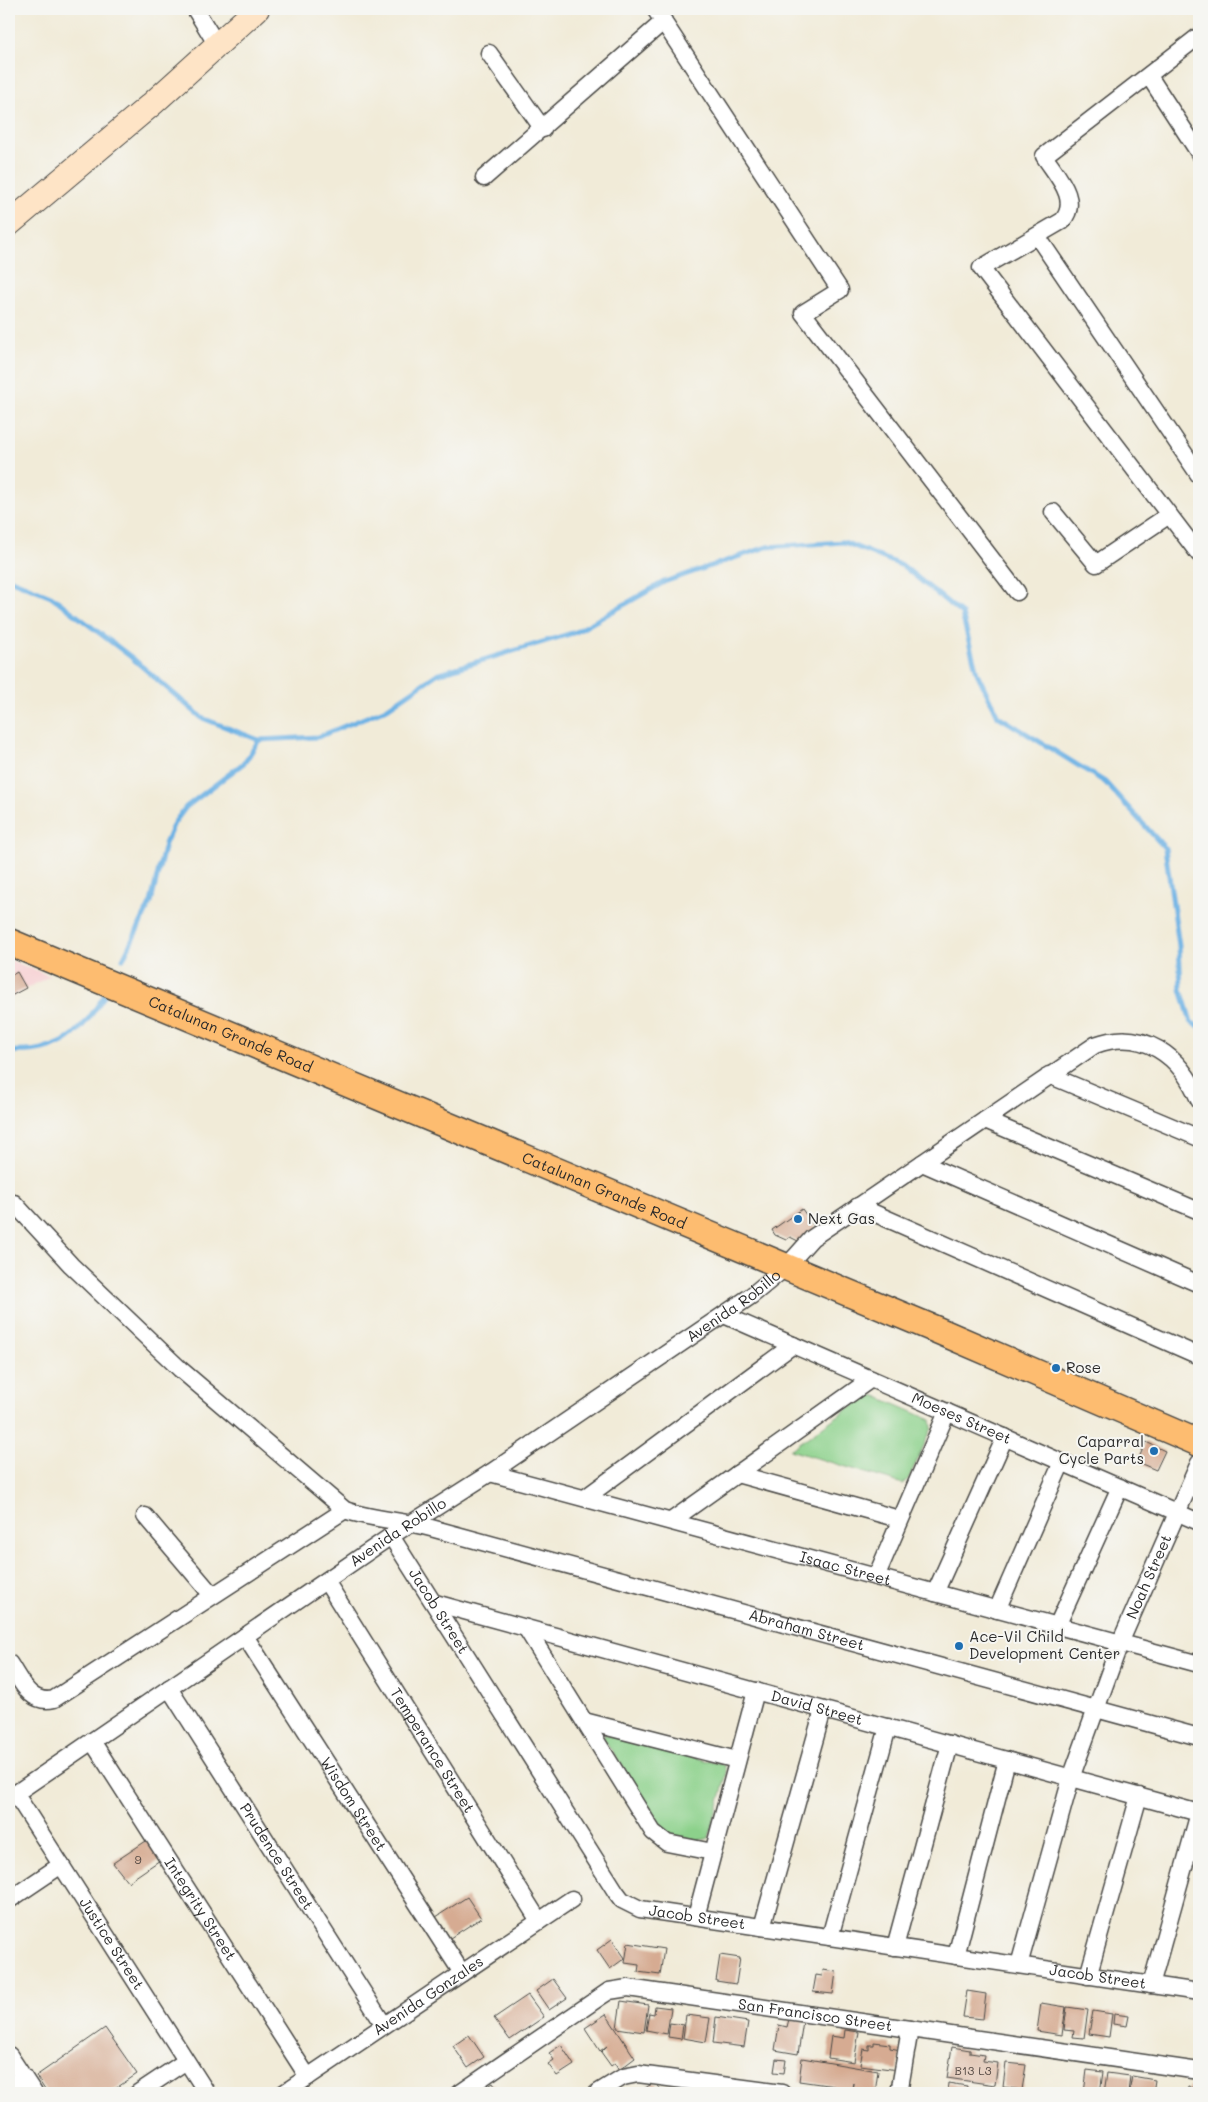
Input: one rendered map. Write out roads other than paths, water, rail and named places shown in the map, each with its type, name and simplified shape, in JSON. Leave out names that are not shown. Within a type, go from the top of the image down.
[{"type":"main road","name":"Catalunan Grande Road","points":[[9,942],[786,1267],[1199,1443]]},
{"type":"street","points":[[195,9],[217,45]]},
{"type":"street","points":[[9,224],[258,9]]},
{"type":"street","points":[[484,178],[543,128],[660,15],[840,290],[803,313],[1017,592]]},
{"type":"street","points":[[1199,36],[1044,156],[1068,194],[1070,208],[1062,221],[981,268],[1199,554]]},
{"type":"street","points":[[489,52],[543,128]]},
{"type":"street","points":[[1149,76],[1199,154]]},
{"type":"street","points":[[1037,236],[1199,475]]},
{"type":"street","points":[[1053,512],[1096,564],[1169,515]]},
{"type":"street","name":"Avenida Robillo","points":[[12,1796],[391,1536],[490,1473],[724,1315],[770,1282],[812,1238],[1049,1075],[1102,1042],[1123,1038],[1138,1040],[1168,1055],[1181,1067],[1199,1100]]},
{"type":"street","points":[[1049,1075],[1199,1138]]},
{"type":"street","points":[[984,1120],[1199,1211]]},
{"type":"street","points":[[922,1163],[1199,1284]]},
{"type":"street","points":[[9,1663],[34,1698],[44,1701],[54,1699],[345,1510],[180,1369],[71,1265],[14,1203]]},
{"type":"street","points":[[858,1206],[1199,1356]]},
{"type":"street","name":"Moeses Street","points":[[724,1315],[1199,1522]]},
{"type":"street","points":[[585,1498],[793,1345]]},
{"type":"street","points":[[671,1521],[871,1379]]},
{"type":"street","points":[[876,1577],[946,1412]]},
{"type":"street","points":[[935,1593],[1005,1437]]},
{"type":"street","points":[[997,1610],[1062,1462]]},
{"type":"street","name":"Noah Street","points":[[1019,1966],[1071,1778],[1120,1643],[1199,1462]]},
{"type":"street","name":"Isaac Street","points":[[490,1473],[1199,1664]]},
{"type":"street","points":[[738,1474],[899,1519]]},
{"type":"street","points":[[1057,1626],[1120,1487]]},
{"type":"street","name":"Abraham Street","points":[[345,1510],[364,1516],[413,1522],[1199,1737]]},
{"type":"street","points":[[145,1516],[212,1595]]},
{"type":"street","name":"Jacob Street","points":[[391,1536],[622,1900],[640,1909],[696,1918],[1199,1992]]},
{"type":"street","name":"Temperance Street","points":[[326,1581],[539,1921]]},
{"type":"street","name":"David Street","points":[[435,1603],[1199,1813]]},
{"type":"street","points":[[526,1628],[653,1832],[666,1843],[713,1852]]},
{"type":"street","name":"Wisdom Street","points":[[245,1636],[462,1973]]},
{"type":"street","name":"Prudence Street","points":[[169,1688],[384,2025]]},
{"type":"street","points":[[696,1918],[756,1691]]},
{"type":"street","points":[[762,1927],[823,1710]]},
{"type":"street","points":[[584,1721],[738,1760]]},
{"type":"street","points":[[830,1937],[888,1727]]},
{"type":"street","name":"Integrity Street","points":[[92,1741],[308,2077]]},
{"type":"street","points":[[895,1947],[950,1744]]},
{"type":"street","points":[[956,1956],[1007,1760]]},
{"type":"street","name":"Justice Street","points":[[12,1796],[61,1865],[207,2093]]},
{"type":"street","points":[[1088,1976],[1139,1796]]},
{"type":"street","points":[[1151,1985],[1199,1813]]},
{"type":"street","points":[[9,1900],[61,1865]]},
{"type":"street","name":"Avenida Gonzales","points":[[284,2093],[572,1899]]},
{"type":"street","name":"San Francisco Street","points":[[460,2093],[600,1996],[618,1989],[638,1989],[1199,2071]]},
{"type":"street","points":[[899,2093],[910,2029]]},
{"type":"street","points":[[9,2055],[34,2093]]},
{"type":"street","points":[[138,2093],[186,2061]]},
{"type":"street","points":[[596,2093],[614,2088],[623,2077],[638,2074],[701,2087],[782,2093]]},
{"type":"street","points":[[9,2087],[23,2077]]},
{"type":"waterway","points":[[9,579],[51,596],[131,657],[202,718],[259,740],[318,737],[386,709],[437,674],[576,632],[664,582],[767,547],[844,542],[903,566],[962,614],[977,673],[998,716],[1105,782],[1165,848],[1179,946],[1181,989],[1191,1022],[1199,1027]]},
{"type":"waterway","points":[[123,959],[151,902],[165,844],[174,823],[186,807],[245,762],[259,740]]},
{"type":"waterway","points":[[9,1051],[43,1049],[68,1039],[78,1031],[106,993]]},
{"type":"place","name":"Next Gas","points":[[798,1219]]},
{"type":"place","name":"Rose","points":[[1056,1368]]},
{"type":"place","name":"Caparral Cycle Parts","points":[[1154,1451]]},
{"type":"place","name":"Ace-Vil Child Development Center","points":[[959,1646]]}]
